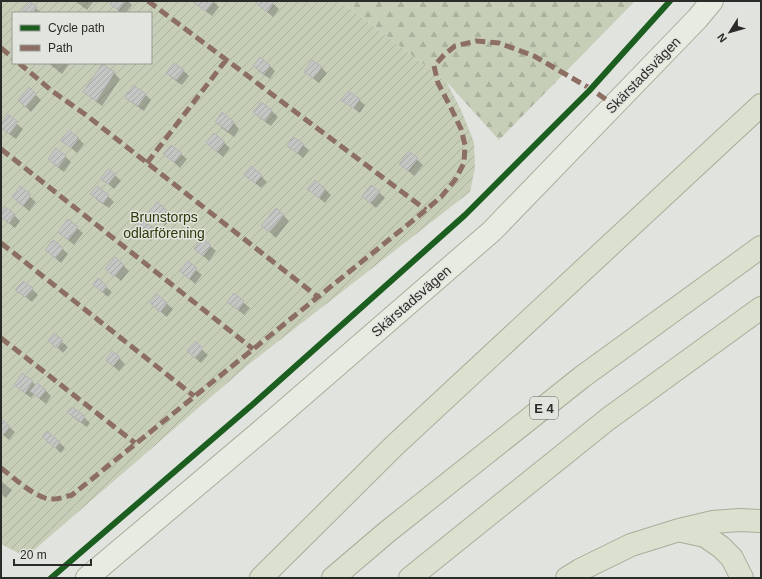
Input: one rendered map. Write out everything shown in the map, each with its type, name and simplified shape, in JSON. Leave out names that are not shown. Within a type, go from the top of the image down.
[{"type":"highway","points":[[261,578],[395,445],[761,105]]},
{"type":"highway","name":"E 4","points":[[333,578],[387,532],[576,382],[761,247]]},
{"type":"highway","points":[[410,578],[608,419],[761,308]]},
{"type":"highway","points":[[567,578],[631,545],[679,530],[714,522],[740,520],[761,521]]},
{"type":"highway","points":[[679,530],[705,536],[721,547],[732,558],[742,578]]},
{"type":"main road","name":"Skärstadsvägen","points":[[87,578],[268,426],[492,231],[697,19],[712,1]]},
{"type":"green space","name":"Brunstorps odlarförening","points":[[1,1],[340,1],[446,81],[461,110],[474,142],[475,168],[470,192],[248,365],[26,557],[1,544]]},
{"type":"green space","points":[[340,1],[635,1],[499,140],[446,81]]},
{"type":"building","points":[[112,1],[125,1],[118,10],[110,4]]},
{"type":"building","points":[[192,1],[214,1],[205,11]]},
{"type":"building","points":[[258,1],[274,2],[267,12],[256,3]]},
{"type":"building","points":[[30,2],[37,7],[33,12],[24,12],[22,10]]},
{"type":"building","points":[[260,57],[270,65],[264,74],[253,66]]},
{"type":"building","points":[[312,60],[322,67],[313,78],[304,72]]},
{"type":"building","points":[[174,63],[184,70],[176,80],[166,73]]},
{"type":"building","points":[[102,64],[115,72],[96,101],[83,92]]},
{"type":"building","points":[[133,85],[146,94],[138,106],[125,98]]},
{"type":"building","points":[[29,87],[36,94],[25,107],[18,100]]},
{"type":"building","points":[[348,91],[360,99],[353,108],[341,100]]},
{"type":"building","points":[[261,102],[272,110],[265,121],[253,112]]},
{"type":"building","points":[[222,112],[234,122],[228,131],[215,122]]},
{"type":"building","points":[[8,114],[18,122],[9,134],[1,128],[1,124]]},
{"type":"building","points":[[69,130],[79,138],[71,148],[61,141]]},
{"type":"building","points":[[214,133],[225,142],[217,152],[206,143]]},
{"type":"building","points":[[293,137],[304,144],[297,153],[287,146]]},
{"type":"building","points":[[171,145],[182,153],[174,162],[163,154]]},
{"type":"building","points":[[56,148],[66,156],[58,167],[48,159]]},
{"type":"building","points":[[409,151],[418,158],[408,171],[399,164]]},
{"type":"building","points":[[251,166],[262,175],[255,183],[244,175]]},
{"type":"building","points":[[108,169],[116,174],[108,184],[100,179]]},
{"type":"building","points":[[315,180],[325,189],[319,198],[307,189]]},
{"type":"building","points":[[371,185],[380,192],[370,203],[362,196]]},
{"type":"building","points":[[20,186],[31,195],[23,206],[12,197]]},
{"type":"building","points":[[97,186],[109,195],[103,203],[90,194]]},
{"type":"building","points":[[157,202],[167,210],[159,220],[149,212]]},
{"type":"building","points":[[5,207],[15,214],[9,223],[1,217],[1,213]]},
{"type":"building","points":[[276,208],[284,215],[269,232],[261,226]]},
{"type":"building","points":[[68,219],[78,227],[68,240],[58,232]]},
{"type":"building","points":[[142,219],[152,227],[145,236],[135,228]]},
{"type":"building","points":[[202,238],[211,245],[203,256],[194,249]]},
{"type":"building","points":[[53,240],[63,248],[55,258],[45,250]]},
{"type":"building","points":[[115,257],[124,265],[114,276],[105,269]]},
{"type":"building","points":[[188,261],[197,268],[189,279],[180,271]]},
{"type":"building","points":[[98,278],[107,286],[102,292],[93,285]]},
{"type":"building","points":[[23,281],[33,288],[25,297],[15,290]]},
{"type":"building","points":[[234,293],[244,301],[238,310],[227,302]]},
{"type":"building","points":[[157,294],[167,303],[160,312],[150,303]]},
{"type":"building","points":[[54,333],[63,340],[57,348],[48,341]]},
{"type":"building","points":[[195,341],[203,348],[195,358],[187,351]]},
{"type":"building","points":[[112,351],[120,357],[113,366],[106,360]]},
{"type":"building","points":[[22,373],[33,381],[25,393],[14,385]]},
{"type":"building","points":[[37,383],[46,390],[39,398],[30,391]]},
{"type":"building","points":[[72,407],[85,416],[81,422],[67,412]]},
{"type":"building","points":[[1,419],[10,426],[3,435],[1,433]]},
{"type":"building","points":[[47,431],[60,442],[55,448],[42,437]]},
{"type":"marked path","points":[[148,1],[426,210]]},
{"type":"marked path","points":[[1,468],[39,496],[48,499],[55,499],[72,495],[441,197],[455,180],[464,163],[465,145],[461,129],[438,83],[434,66],[455,46],[476,41],[499,43],[534,56],[591,89],[614,105]]},
{"type":"marked path","points":[[1,48],[12,57]]},
{"type":"marked path","points":[[147,163],[226,60]]},
{"type":"marked path","points":[[20,64],[52,91],[86,115],[318,297]]},
{"type":"marked path","points":[[1,149],[253,349]]},
{"type":"marked path","points":[[1,243],[194,396]]},
{"type":"marked path","points":[[1,338],[135,443]]},
{"type":"cycle path","points":[[51,578],[252,405],[465,215],[589,91],[670,1]]}]
